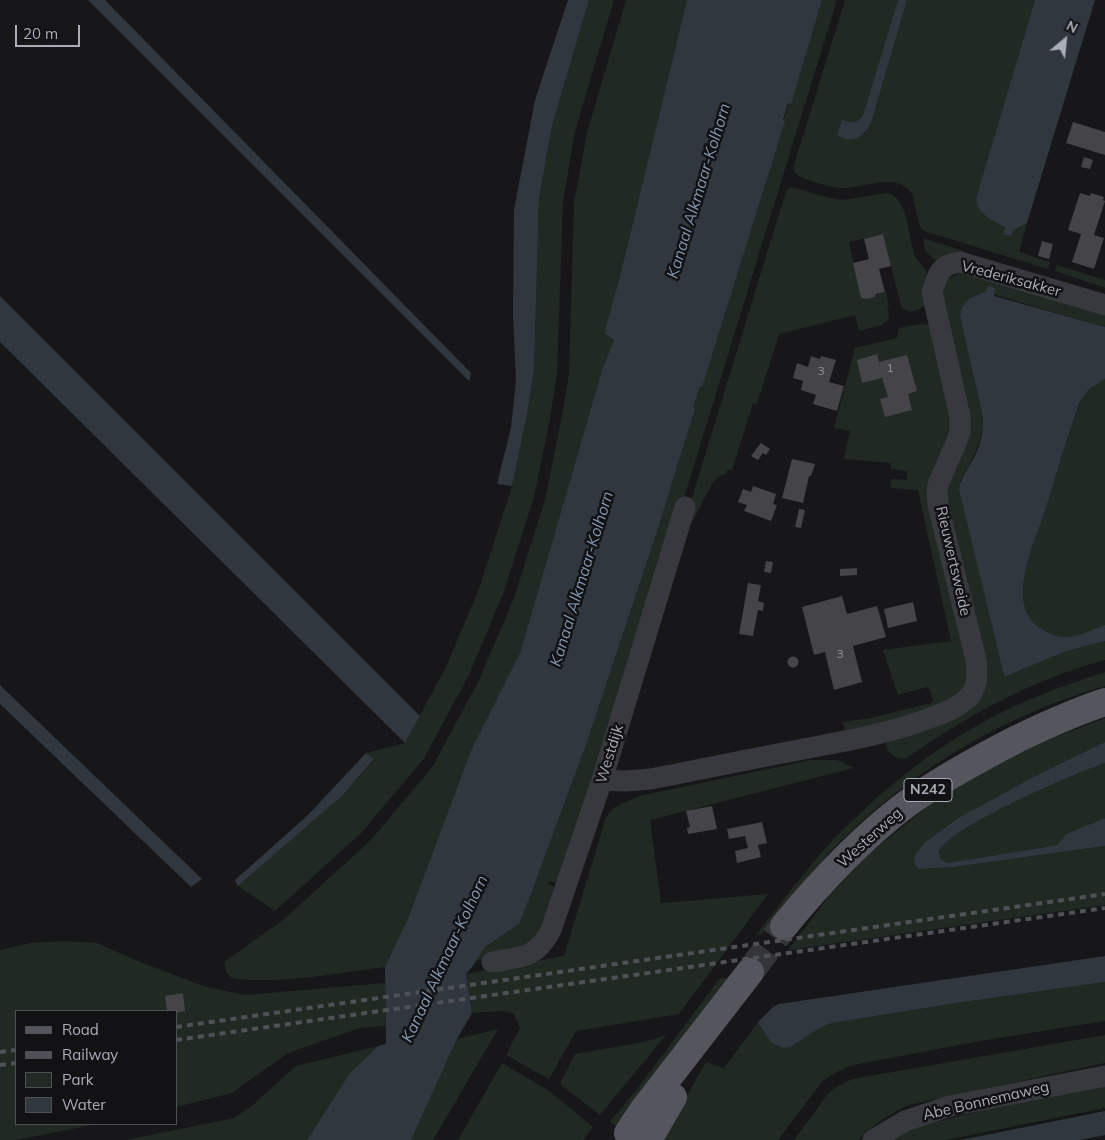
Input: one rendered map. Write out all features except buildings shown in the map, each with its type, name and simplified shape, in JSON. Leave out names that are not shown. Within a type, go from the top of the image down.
[{"type":"main road","name":"Westerweg","points":[[784,926],[807,899],[870,836],[914,799],[995,750],[1045,726],[1105,702]]},
{"type":"main road","points":[[638,1136],[644,1109],[750,972]]},
{"type":"street","name":"Vrederiksakker","points":[[932,292],[942,268],[960,262],[1105,305]]},
{"type":"street","name":"Rieuwertsweide","points":[[602,780],[650,779],[869,736],[914,724],[956,708],[971,693],[976,684],[978,674],[976,660],[938,505],[937,490],[938,482],[960,432],[960,417],[932,292]]},
{"type":"street","name":"Westdijk","points":[[492,962],[528,956],[536,951],[551,930],[602,780],[685,507]]},
{"type":"street","name":"Abe Bonnemaweg","points":[[873,1140],[905,1121],[950,1106],[1105,1076]]},
{"type":"green space","points":[[589,0],[614,0],[575,131],[563,202],[557,373],[550,419],[534,497],[503,594],[469,675],[423,760],[361,833],[275,911],[238,886],[343,795],[374,760],[366,753],[405,743],[447,665],[480,586],[512,486],[527,415],[534,370],[539,200],[552,126]]},
{"type":"green space","points":[[626,0],[687,0],[619,280],[604,333],[614,340],[602,370],[520,653],[472,748],[409,916],[385,967],[288,979],[249,980],[231,978],[226,971],[224,962],[283,920],[370,841],[433,766],[479,680],[514,598],[545,500],[569,374],[574,203],[587,133]]},
{"type":"green space","points":[[822,0],[837,0],[683,501],[560,885],[550,881],[548,884],[560,889],[541,938],[491,958],[476,960],[485,947],[519,924],[587,742],[656,535],[695,409],[692,408]]},
{"type":"green space","points":[[845,0],[898,0],[863,115],[860,121],[850,123],[865,134],[872,120],[907,0],[1035,0],[976,198],[982,213],[1005,227],[1003,233],[1027,223],[1019,252],[1050,262],[1048,269],[921,230],[912,194],[898,183],[880,182],[838,188],[811,181],[795,173],[793,168]]},
{"type":"green space","points":[[791,187],[843,200],[887,193],[894,196],[904,210],[915,256],[927,272],[925,305],[913,312],[907,311],[901,306],[883,234],[849,242],[861,297],[867,298],[886,292],[889,307],[887,308],[888,320],[882,325],[859,331],[855,315],[779,334],[757,404],[753,403],[732,470],[727,470],[726,474],[721,475],[713,482],[676,550],[786,191]]},
{"type":"green space","points":[[923,238],[963,252],[936,261],[925,250]]},
{"type":"green space","points":[[1057,265],[1105,280],[1105,288],[1055,271]]},
{"type":"green space","points":[[963,272],[1105,314],[1105,327],[985,292],[967,300],[962,307],[960,317],[983,417],[979,444],[960,481],[1007,676],[1064,652],[1105,641],[1105,660],[1052,677],[1027,688],[978,713],[908,757],[896,758],[888,751],[886,743],[978,694],[944,499],[959,451],[940,301],[947,279]]},
{"type":"green space","points":[[920,324],[929,325],[951,408],[950,440],[935,468],[970,675],[958,694],[940,707],[900,720],[845,730],[842,722],[871,718],[931,703],[933,700],[927,687],[898,695],[883,650],[951,641],[918,490],[890,488],[891,479],[907,480],[907,471],[891,469],[891,463],[844,459],[850,431],[834,428],[855,348],[897,338],[899,328]]},
{"type":"green space","points":[[1105,379],[1105,625],[1075,636],[1058,636],[1043,630],[1029,617],[1024,604],[1025,572],[1079,403],[1089,389]]},
{"type":"green space","points":[[1105,672],[1105,686],[1034,711],[1000,727],[936,764],[905,786],[876,809],[836,846],[762,934],[756,935],[830,843],[885,791],[925,759],[967,731],[1017,705]]},
{"type":"green space","points":[[1105,718],[1105,742],[1041,773],[958,818],[925,842],[919,869],[954,867],[1105,846],[1105,905],[788,950],[830,895],[869,854],[933,802],[985,768],[1045,741]]},
{"type":"green space","points":[[811,760],[837,760],[854,768],[650,820],[661,903],[768,894],[679,1014],[576,1031],[549,1079],[506,1055],[520,1028],[514,1014],[503,1011],[472,1013],[466,974],[564,956],[606,817],[615,807],[639,796]]},
{"type":"green space","points":[[1105,763],[1105,818],[1066,834],[1057,845],[948,863],[941,860],[939,852],[947,842],[964,829],[1014,802]]},
{"type":"green space","points":[[64,941],[97,943],[203,986],[245,995],[385,983],[385,1026],[360,1028],[288,1053],[232,1093],[178,1106],[178,1010],[15,1010],[15,1125],[92,1125],[16,1140],[0,1140],[0,950],[31,943]]},
{"type":"green space","points":[[728,978],[622,1130],[610,1122],[647,1076],[719,979]]},
{"type":"green space","points":[[1105,982],[1105,1021],[986,1040],[853,1065],[836,1072],[821,1083],[778,1140],[662,1140],[706,1062],[724,1068],[758,1022],[771,1043],[790,1047],[820,1028],[832,1023]]},
{"type":"green space","points":[[498,1029],[433,1140],[411,1140],[457,1039]]},
{"type":"green space","points":[[666,1035],[600,1115],[560,1084],[575,1054],[644,1042]]},
{"type":"green space","points":[[1105,1035],[1105,1063],[908,1105],[869,1129],[858,1140],[794,1140],[828,1094],[852,1079]]},
{"type":"green space","points":[[378,1046],[350,1073],[307,1140],[126,1140],[234,1118],[253,1105],[296,1066]]},
{"type":"green space","points":[[502,1063],[548,1090],[593,1127],[583,1140],[458,1140]]},
{"type":"green space","points":[[1105,1086],[1105,1108],[946,1140],[890,1140],[916,1127],[999,1106]]},
{"type":"water","points":[[88,0],[105,0],[471,373],[469,381]]},
{"type":"water","points":[[568,0],[589,0],[552,126],[539,199],[534,370],[527,415],[512,486],[497,484],[511,427],[516,381],[513,314],[514,210],[535,100]]},
{"type":"water","name":"Kanaal Alkmaar-Kolhorn","points":[[687,0],[822,0],[791,104],[788,103],[783,120],[785,121],[702,387],[700,386],[693,407],[695,409],[656,535],[587,742],[519,924],[485,947],[466,974],[472,1013],[457,1039],[411,1140],[307,1140],[350,1073],[378,1046],[386,1044],[385,967],[409,916],[472,748],[520,653],[602,370],[614,340],[604,333],[619,280]]},
{"type":"water","points":[[898,0],[907,0],[872,120],[859,137],[854,139],[843,138],[837,135],[842,120],[854,122],[863,115]]},
{"type":"water","points":[[1035,0],[1095,0],[1027,223],[1013,230],[1011,236],[1003,234],[1005,227],[982,213],[976,198]]},
{"type":"water","points":[[988,286],[995,288],[994,296],[1105,327],[1105,379],[1089,389],[1079,403],[1030,555],[1023,588],[1024,604],[1029,617],[1043,630],[1062,637],[1070,637],[1105,625],[1105,641],[1064,652],[1007,676],[1004,675],[959,489],[962,478],[979,445],[983,417],[960,317],[962,307],[967,300],[985,292]]},
{"type":"water","points":[[0,296],[420,716],[405,743],[0,342]]},
{"type":"water","points":[[0,685],[202,879],[191,887],[0,704]]},
{"type":"water","points":[[1105,742],[1105,763],[1042,789],[987,816],[964,829],[947,842],[939,852],[941,860],[948,863],[1057,845],[1066,834],[1105,818],[1105,846],[954,867],[919,869],[915,865],[914,857],[925,842],[958,818],[1041,773]]},
{"type":"water","points":[[366,753],[374,759],[343,795],[238,886],[235,880],[308,815]]},
{"type":"water","points":[[1105,956],[1105,982],[832,1023],[820,1028],[790,1047],[784,1048],[771,1043],[758,1022],[773,1007],[779,1004]]},
{"type":"water","points":[[1105,1111],[1105,1135],[1080,1140],[961,1140]]},
{"type":"tunnel","points":[[750,972],[784,926]]},
{"type":"railway","points":[[178,1027],[1105,894]]},
{"type":"railway","points":[[178,1040],[1105,908]]},
{"type":"railway","points":[[0,1052],[15,1050]]},
{"type":"railway","points":[[0,1065],[15,1063]]}]
